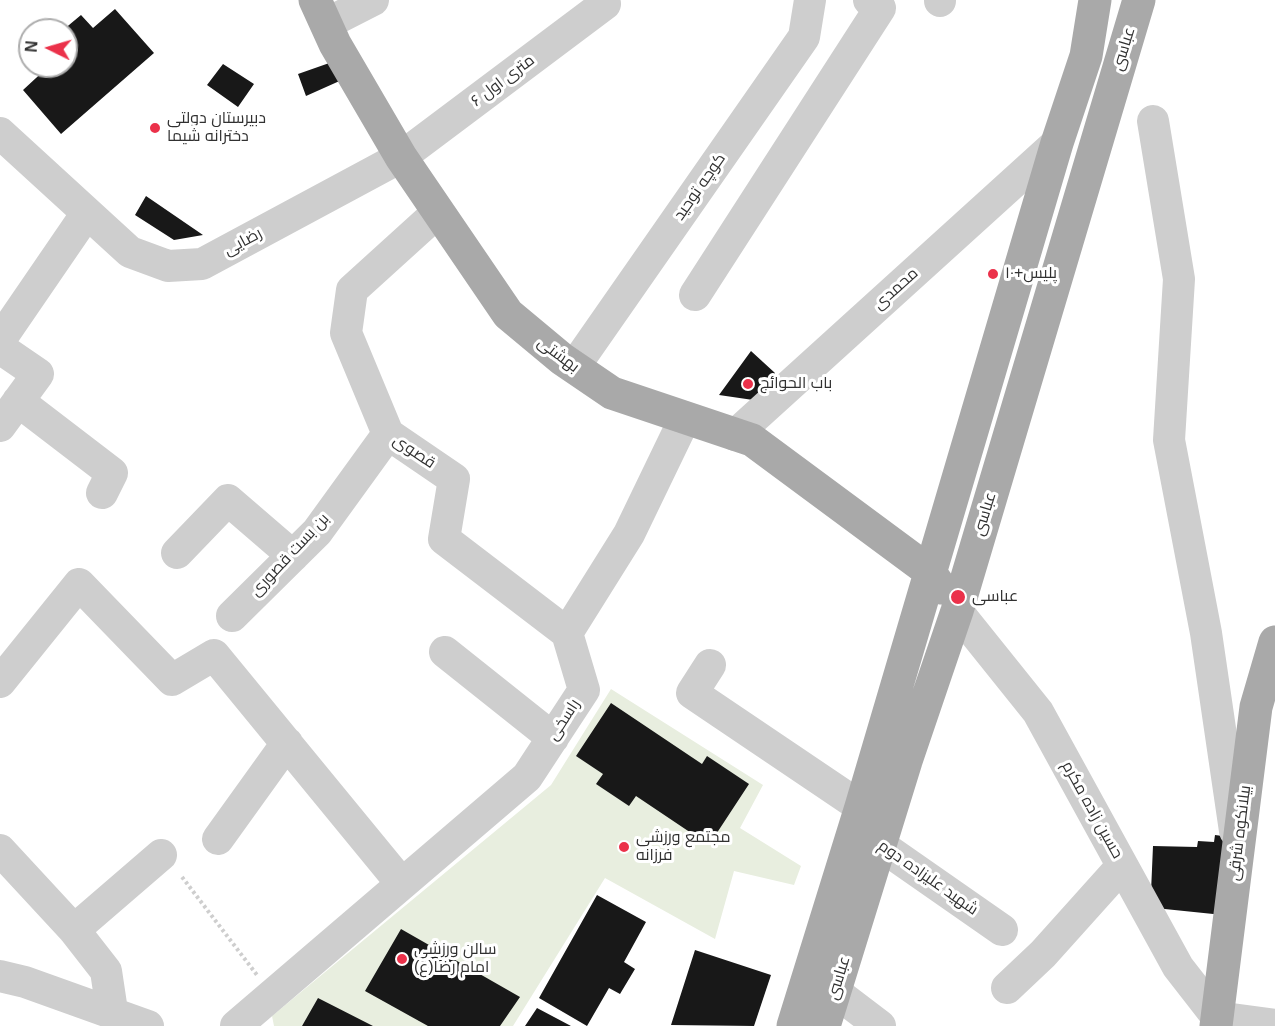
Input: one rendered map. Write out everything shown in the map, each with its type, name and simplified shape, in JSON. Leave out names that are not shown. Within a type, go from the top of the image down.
[{"type":"main road","name":"عباسى","points":[[824,1026],[822,983],[865,826],[929,571],[1057,143],[1086,56],[1095,0]]},
{"type":"main road","name":"عباسى","points":[[865,826],[957,611],[1139,0]]},
{"type":"main road","name":"بهشتی","points":[[321,12],[335,44],[400,157],[508,314],[574,367],[612,393],[752,440],[929,571],[957,611]]},
{"type":"main road","name":"بیلانکوه شرقی","points":[[1217,1022],[1256,707],[1275,642]]},
{"type":"main road","name":"عباسى","points":[[793,1026],[822,983]]},
{"type":"street","points":[[321,12],[373,0]]},
{"type":"street","name":"کوچه توحید","points":[[574,367],[804,37],[810,0]]},
{"type":"street","points":[[695,295],[880,8],[869,0]]},
{"type":"street","name":"۶ متری اول","points":[[400,157],[605,4]]},
{"type":"street","points":[[1153,121],[1179,279],[1169,440],[1206,633],[1238,850]]},
{"type":"street","name":"رضایی","points":[[0,133],[130,252],[168,266],[202,264],[400,157]]},
{"type":"street","name":"محمدی","points":[[735,435],[1057,143]]},
{"type":"street","name":"قصوی","points":[[438,212],[352,290],[346,333],[388,434],[454,479],[444,539],[567,633]]},
{"type":"street","points":[[0,340],[87,213]]},
{"type":"street","points":[[0,348],[38,374],[0,426]]},
{"type":"street","points":[[18,401],[112,473],[102,493]]},
{"type":"street","points":[[567,633],[629,534],[685,418]]},
{"type":"street","name":"بن بست قصوری","points":[[232,616],[317,532],[388,434]]},
{"type":"street","points":[[177,552],[228,500],[293,556]]},
{"type":"street","points":[[0,682],[79,584],[172,680],[214,655],[402,884]]},
{"type":"street","name":"حسین زاده مکرم","points":[[957,611],[1038,712],[1178,967],[1217,1022]]},
{"type":"street","name":"راسخی","points":[[236,1026],[527,777],[584,690],[567,633]]},
{"type":"street","points":[[445,652],[552,738]]},
{"type":"street","name":"شهید علیزاده دوم","points":[[710,665],[692,693],[1002,930]]},
{"type":"street","points":[[218,839],[287,743]]},
{"type":"street","points":[[0,850],[74,930],[106,971],[112,1011]]},
{"type":"street","points":[[74,930],[171,866]]},
{"type":"street","points":[[1007,988],[1043,954],[1122,866]]},
{"type":"street","points":[[0,976],[112,1011],[148,1026]]},
{"type":"street","points":[[822,983],[880,1026]]},
{"type":"street","points":[[1217,1022],[1275,1025]]},
{"type":"path","points":[[171,866],[272,995]]},
{"type":"green space","name":"مجتمع ورزشی فرزانه","points":[[611,689],[763,785],[740,828],[801,866],[794,885],[734,871],[715,939],[605,878],[513,1026],[274,1026],[272,1016],[551,785]]},
{"type":"building","points":[[115,9],[154,53],[61,134],[23,90],[36,78],[78,78],[77,18],[81,15],[93,28]]},
{"type":"building","points":[[335,61],[344,79],[306,96],[298,74]]},
{"type":"building","points":[[223,64],[254,84],[238,107],[207,85]]},
{"type":"building","points":[[146,196],[203,235],[174,240],[135,215]]},
{"type":"building","name":"باب الحوائج","points":[[751,351],[775,373],[760,401],[719,395]]},
{"type":"building","points":[[611,703],[702,764],[707,756],[749,784],[709,845],[636,796],[629,806],[596,784],[603,774],[576,756]]},
{"type":"building","points":[[1215,835],[1230,837],[1223,915],[1155,908],[1151,892],[1153,846],[1197,847],[1198,841],[1214,842]]},
{"type":"building","points":[[597,895],[646,922],[624,962],[635,969],[620,994],[609,988],[587,1026],[539,998]]},
{"type":"building","points":[[401,929],[520,997],[500,1026],[428,1026],[365,991]]},
{"type":"building","points":[[695,950],[771,975],[754,1026],[671,1025]]},
{"type":"building","points":[[318,998],[373,1026],[302,1026]]},
{"type":"building","points":[[537,1008],[571,1026],[525,1026]]},
{"type":"place","name":"دبیرستان دولتی دخترانه شیما","points":[[155,128]]},
{"type":"place","name":"پلیس+۱۰","points":[[993,274]]},
{"type":"place","name":"باب الحوائج","points":[[748,384]]},
{"type":"place","name":"عباسی","points":[[958,597]]},
{"type":"place","name":"مجتمع ورزشی فرزانه","points":[[624,847]]},
{"type":"place","name":"سالن ورزشی امام رضا(ع)","points":[[402,959]]}]
